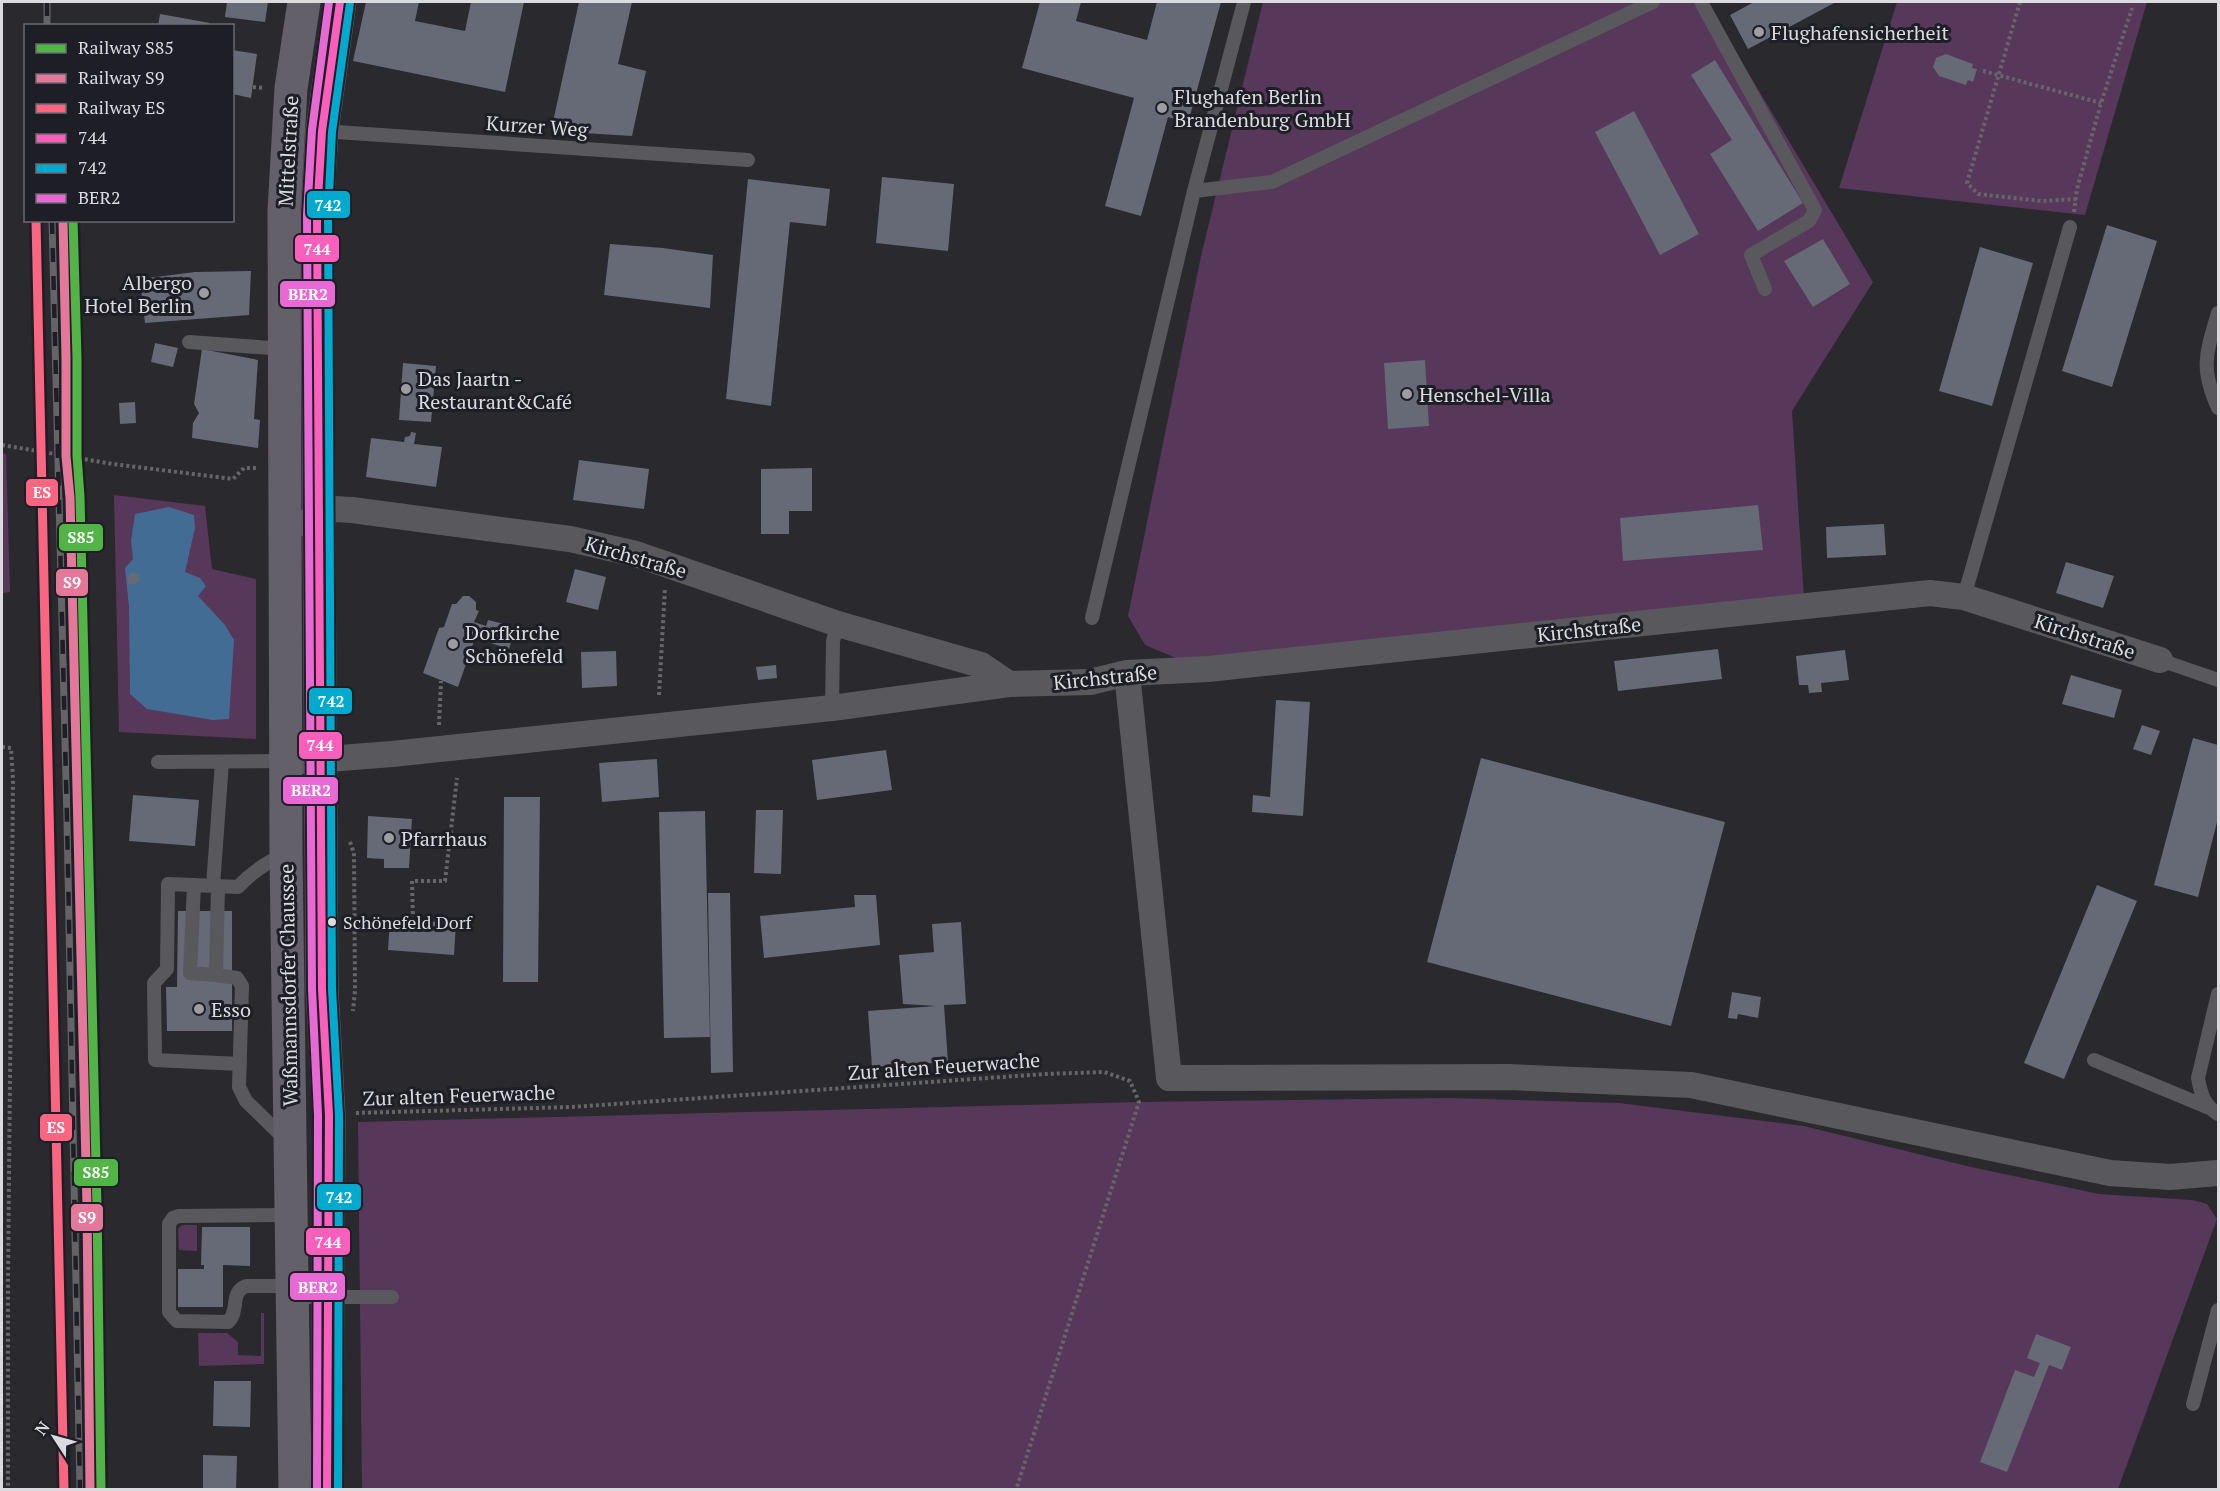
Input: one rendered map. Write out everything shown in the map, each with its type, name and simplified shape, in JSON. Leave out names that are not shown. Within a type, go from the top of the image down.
[{"type":"main road","name":"Mittelstraße","points":[[276,474],[285,349],[284,211],[288,120],[304,2]]},
{"type":"main road","name":"Mittelstraße","points":[[321,760],[317,215],[322,131],[340,2]]},
{"type":"main road","name":"Waßmannsdorfer Chaussee","points":[[276,474],[285,531],[286,854],[295,1490]]},
{"type":"main road","name":"Waßmannsdorfer Chaussee","points":[[321,760],[322,989],[329,1115],[327,1490]]},
{"type":"street","name":"Kirchstraße","points":[[285,531],[335,509],[570,539],[648,557],[838,624],[981,665],[1009,684]]},
{"type":"street","name":"Kirchstraße","points":[[287,761],[442,749],[832,708],[1009,684],[1090,682],[1127,673],[1208,669],[1930,593],[1965,597],[2160,660]]},
{"type":"street","points":[[1127,673],[1169,1078],[1509,1077],[1691,1085],[2110,1173],[2170,1177],[2218,1173]]},
{"type":"lane","points":[[1092,618],[1194,191],[1244,2]]},
{"type":"lane","points":[[1194,191],[1272,182],[1653,2]]},
{"type":"lane","points":[[1701,2],[1815,210],[1809,220],[1751,255],[1764,289]]},
{"type":"lane","name":"Kurzer Weg","points":[[322,131],[748,160]]},
{"type":"lane","points":[[1965,597],[2070,227]]},
{"type":"lane","points":[[2218,313],[2206,363],[2209,386],[2218,408]]},
{"type":"lane","points":[[189,342],[285,349]]},
{"type":"lane","points":[[832,708],[833,641],[838,624]]},
{"type":"lane","points":[[2160,660],[2218,680]]},
{"type":"lane","points":[[158,762],[287,761]]},
{"type":"lane","points":[[216,975],[215,886],[222,762]]},
{"type":"lane","points":[[240,1064],[155,1060],[154,983],[167,969],[168,884],[237,887],[250,873],[268,861],[286,854]]},
{"type":"lane","points":[[194,885],[190,973],[237,978],[242,986],[239,1087],[246,1101],[290,1144]]},
{"type":"lane","points":[[2213,1111],[2201,1092],[2198,1078],[2218,994]]},
{"type":"lane","points":[[2094,1060],[2213,1111]]},
{"type":"lane","points":[[291,1215],[179,1216],[173,1218],[169,1224],[169,1312],[177,1321],[228,1322],[233,1318],[235,1312],[235,1295],[239,1289],[246,1286],[329,1297],[392,1297]]},
{"type":"lane","points":[[2193,1404],[2218,1310]]},
{"type":"path","points":[[2020,2],[1967,183],[1978,194],[2042,201],[2076,199]]},
{"type":"path","points":[[2070,227],[2077,189],[2101,103],[2132,8]]},
{"type":"path","points":[[1983,71],[2101,103]]},
{"type":"path","points":[[253,87],[261,88]]},
{"type":"path","points":[[2,444],[113,464],[233,479],[244,468],[276,474]]},
{"type":"path","points":[[659,695],[665,585]]},
{"type":"path","points":[[441,681],[439,731],[442,749]]},
{"type":"path","points":[[2,747],[11,748],[13,779],[8,1490]]},
{"type":"path","points":[[413,920],[412,881],[445,881],[457,778]]},
{"type":"path","name":"Zur alten Feuerwache","points":[[329,1115],[572,1107],[1045,1074],[1104,1072],[1130,1081],[1139,1102],[1016,1490]]},
{"type":"shaded area","points":[[1263,2],[1706,2],[1873,282],[1792,411],[1804,598],[1183,661],[1145,645],[1128,616],[1201,256]]},
{"type":"shaded area","points":[[1897,2],[2147,2],[2085,215],[1839,188]]},
{"type":"shaded area","points":[[2,453],[6,454],[10,592],[2,593]]},
{"type":"shaded area","points":[[114,495],[205,506],[212,569],[256,579],[256,739],[119,732]]},
{"type":"shaded area","points":[[1449,1098],[1619,1103],[1804,1126],[1971,1167],[2099,1194],[2192,1200],[2207,1204],[2217,1219],[2118,1489],[362,1489],[358,1122],[1139,1102]]},
{"type":"shaded area","points":[[182,1225],[197,1225],[197,1251],[179,1250],[178,1229]]},
{"type":"shaded area","points":[[261,1313],[264,1313],[264,1364],[199,1366],[198,1333],[227,1333],[238,1342],[238,1355],[261,1356]]},
{"type":"water","points":[[169,507],[194,515],[195,528],[185,572],[200,578],[206,586],[198,596],[225,625],[234,640],[229,719],[213,720],[147,709],[130,694],[129,607],[125,568],[133,559],[131,541],[135,514]]},
{"type":"building","points":[[227,2],[268,2],[265,22],[225,17]]},
{"type":"building","points":[[366,2],[419,2],[415,21],[465,31],[471,2],[524,2],[505,92],[353,61]]},
{"type":"building","points":[[579,2],[632,2],[618,64],[646,71],[632,136],[551,131]]},
{"type":"building","name":"Flughafen Berlin Brandenburg GmbH","points":[[1040,2],[1081,2],[1076,21],[1147,40],[1157,2],[1221,2],[1188,123],[1168,117],[1141,216],[1105,206],[1134,98],[1022,68]]},
{"type":"building","name":"Flughafensicherheit","points":[[1754,2],[1836,2],[1748,49],[1730,15]]},
{"type":"building","points":[[160,14],[210,23],[210,24],[158,24]]},
{"type":"building","points":[[234,50],[257,54],[251,98],[234,94]]},
{"type":"building","points":[[1946,54],[1973,64],[1972,68],[1977,69],[1973,82],[1968,80],[1966,85],[1939,76],[1933,67],[1936,58]]},
{"type":"building","points":[[1715,60],[1803,203],[1758,231],[1710,154],[1732,140],[1691,75]]},
{"type":"building","points":[[1634,111],[1699,234],[1660,255],[1595,132]]},
{"type":"building","points":[[882,177],[954,184],[948,251],[876,243]]},
{"type":"building","points":[[748,179],[830,189],[826,226],[790,222],[771,406],[726,399]]},
{"type":"building","points":[[2107,225],[2157,241],[2112,387],[2062,371]]},
{"type":"building","points":[[1823,239],[1850,284],[1813,307],[1784,261]]},
{"type":"building","points":[[610,244],[713,255],[710,308],[604,295]]},
{"type":"building","points":[[1980,247],[2033,263],[1992,406],[1939,391]]},
{"type":"building","points":[[251,271],[249,315],[145,323],[140,279],[195,272]]},
{"type":"building","points":[[155,343],[178,348],[173,367],[151,362]]},
{"type":"building","points":[[202,349],[258,360],[254,419],[260,420],[258,448],[192,438],[193,423],[199,413],[194,404]]},
{"type":"building","name":"Henschel-Villa","points":[[1425,360],[1429,426],[1388,429],[1384,363]]},
{"type":"building","points":[[403,363],[436,366],[431,422],[399,420]]},
{"type":"building","points":[[135,402],[136,423],[120,424],[119,403]]},
{"type":"building","points":[[411,432],[416,433],[414,444],[442,447],[436,487],[366,477],[371,438],[404,442],[405,437],[410,436]]},
{"type":"building","points":[[579,460],[649,469],[644,509],[573,500]]},
{"type":"building","points":[[812,468],[812,511],[789,511],[789,534],[761,534],[761,469]]},
{"type":"building","points":[[1758,505],[1763,550],[1623,561],[1620,518]]},
{"type":"building","points":[[1884,524],[1886,555],[1827,558],[1826,527]]},
{"type":"building","points":[[2066,562],[2114,576],[2103,608],[2056,593]]},
{"type":"building","points":[[575,569],[606,577],[598,610],[566,602]]},
{"type":"building","points":[[133,572],[139,575],[139,581],[134,585],[128,583],[128,576]]},
{"type":"building","name":"Dorfkirche Schönefeld","points":[[463,596],[469,596],[476,602],[476,610],[479,611],[474,622],[486,626],[488,620],[504,624],[515,630],[509,649],[475,638],[458,687],[423,673],[439,628],[444,627],[452,604],[456,604]]},
{"type":"building","points":[[1718,649],[1722,679],[1618,691],[1614,661]]},
{"type":"building","points":[[1845,650],[1849,680],[1821,683],[1822,692],[1809,693],[1808,685],[1799,685],[1796,656]]},
{"type":"building","points":[[616,651],[617,686],[582,688],[581,652]]},
{"type":"building","points":[[776,665],[777,678],[758,680],[756,667]]},
{"type":"building","points":[[2071,675],[2122,690],[2114,718],[2062,704]]},
{"type":"building","points":[[1276,700],[1310,702],[1303,816],[1252,812],[1253,795],[1270,797]]},
{"type":"building","points":[[2142,725],[2160,731],[2151,755],[2133,749]]},
{"type":"building","points":[[2193,738],[2218,745],[2218,818],[2198,897],[2154,885]]},
{"type":"building","points":[[886,750],[892,790],[817,800],[812,760]]},
{"type":"building","points":[[1481,758],[1725,822],[1671,1026],[1427,962]]},
{"type":"building","points":[[657,759],[659,797],[602,802],[599,763]]},
{"type":"building","points":[[133,795],[199,800],[195,846],[129,841]]},
{"type":"building","points":[[504,797],[540,797],[538,982],[503,982]]},
{"type":"building","points":[[756,810],[783,810],[781,874],[754,873]]},
{"type":"building","points":[[705,811],[710,1037],[664,1038],[659,812]]},
{"type":"building","name":"Pfarrhaus","points":[[368,816],[412,819],[409,868],[384,868],[384,859],[367,858]]},
{"type":"building","points":[[2097,885],[2137,901],[2064,1079],[2024,1063]]},
{"type":"building","points":[[708,893],[730,893],[733,1072],[711,1073]]},
{"type":"building","points":[[854,895],[876,895],[880,945],[764,958],[760,916],[855,907]]},
{"type":"building","points":[[178,911],[232,911],[232,1031],[167,1031],[166,987],[177,987]]},
{"type":"building","points":[[390,919],[456,923],[454,955],[388,950]]},
{"type":"building","points":[[961,922],[966,1004],[944,1005],[948,1062],[872,1067],[868,1011],[936,1006],[903,1004],[899,955],[934,952],[932,924]]},
{"type":"building","points":[[1732,992],[1761,997],[1758,1018],[1738,1014],[1737,1019],[1728,1018]]},
{"type":"building","points":[[202,1227],[250,1227],[250,1266],[223,1265],[223,1307],[178,1307],[178,1269],[204,1269],[204,1265],[201,1265]]},
{"type":"building","points":[[2036,1334],[2071,1347],[2062,1370],[2049,1365],[2007,1472],[1980,1462],[2015,1370],[2034,1377],[2040,1363],[2027,1358]]},
{"type":"building","points":[[214,1381],[251,1381],[250,1427],[213,1426]]},
{"type":"building","points":[[203,1455],[237,1456],[236,1490],[203,1490]]},
{"type":"railway","points":[[47,2],[47,24]]},
{"type":"railway","points":[[52,222],[80,1490]]},
{"type":"rail line","name":"ES","points":[[36,222],[64,1490]]},
{"type":"rail line","name":"S9","points":[[63,222],[66,456],[70,498],[87,1207],[90,1490]]},
{"type":"rail line","name":"S85","points":[[73,222],[97,1207],[101,1490]]},
{"type":"transit line","name":"BER2","points":[[317,1490],[318,1115],[312,989],[307,215],[312,130],[329,2]]},
{"type":"transit line","name":"744","points":[[327,1490],[329,1115],[322,989],[317,215],[322,131],[340,2]]},
{"type":"transit line","name":"742","points":[[338,1490],[339,1115],[332,989],[328,215],[332,132],[350,3]]},
{"type":"place","name":"Flughafensicherheit","points":[[1759,32]]},
{"type":"place","name":"Flughafen Berlin Brandenburg GmbH","points":[[1162,108]]},
{"type":"place","name":"Albergo Hotel Berlin","points":[[204,293]]},
{"type":"place","name":"Das Jaartn - Restaurant&Café","points":[[406,389]]},
{"type":"place","name":"Henschel-Villa","points":[[1407,394]]},
{"type":"place","name":"Dorfkirche Schönefeld","points":[[453,644]]},
{"type":"place","name":"Pfarrhaus","points":[[389,838]]},
{"type":"place","name":"Schönefeld Dorf","points":[[332,922]]},
{"type":"place","name":"Esso","points":[[199,1009]]}]
